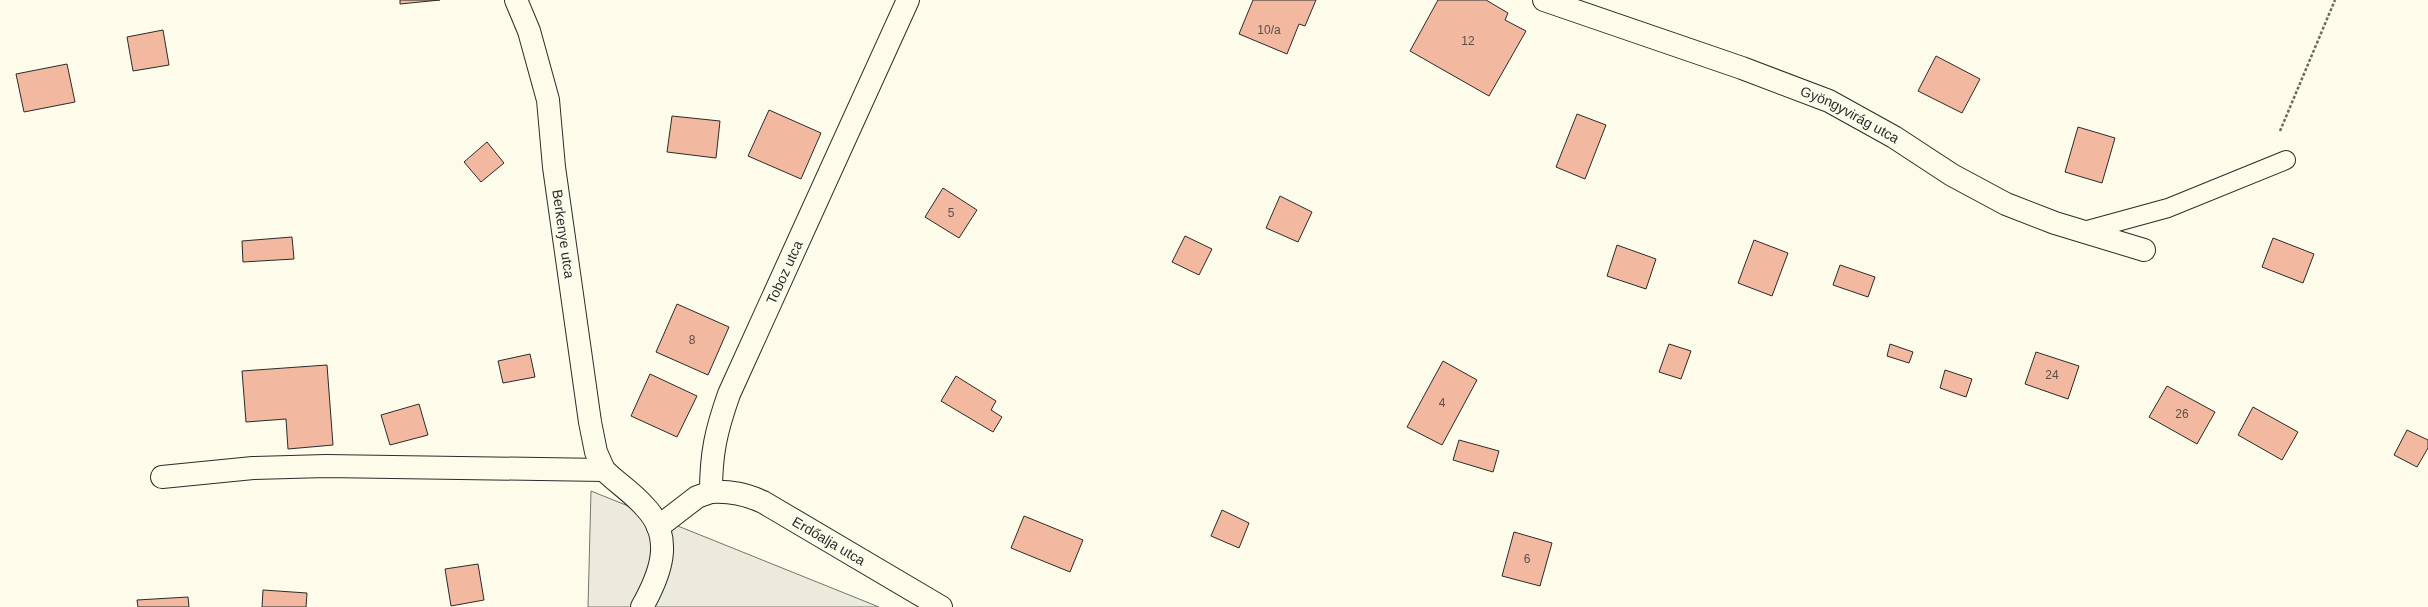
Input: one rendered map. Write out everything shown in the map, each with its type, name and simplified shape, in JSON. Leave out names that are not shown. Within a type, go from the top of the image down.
[{"type":"street","name":"Berkenye utca","points":[[516,0],[529,31],[548,100],[554,167],[590,422],[596,452],[604,470]]},
{"type":"street","name":"Toboz utca","points":[[711,492],[711,461],[717,428],[729,394],[908,0]]},
{"type":"street","name":"Gyöngyvirág utca","points":[[1544,0],[1742,68],[1829,101],[1894,137],[1952,174],[2006,204],[2144,250]]},
{"type":"street","points":[[162,477],[253,468],[326,466],[604,470],[646,508],[658,527],[662,543],[660,571],[642,607]]},
{"type":"street","name":"Erdőalja utca","points":[[711,492],[729,491],[744,494],[763,502],[941,607]]},
{"type":"street","points":[[658,527],[682,507],[711,492]]},
{"type":"lane","points":[[2084,231],[2168,208],[2286,160]]},
{"type":"path","points":[[2265,168],[2335,0]]},
{"type":"shaded area","points":[[591,491],[879,607],[588,607]]},
{"type":"building","points":[[400,0],[440,0],[400,4]]},
{"type":"building","points":[[1253,0],[1316,0],[1305,26],[1299,24],[1287,54],[1239,34]]},
{"type":"building","points":[[1438,0],[1486,0],[1508,13],[1505,20],[1526,31],[1489,96],[1410,51]]},
{"type":"building","points":[[163,30],[169,65],[133,71],[127,37]]},
{"type":"building","points":[[1936,56],[1980,79],[1962,113],[1918,91]]},
{"type":"building","points":[[67,64],[75,102],[24,112],[16,74]]},
{"type":"building","points":[[769,110],[821,133],[801,179],[748,156]]},
{"type":"building","points":[[1577,114],[1606,125],[1585,179],[1556,167]]},
{"type":"building","points":[[672,116],[720,121],[716,158],[667,152]]},
{"type":"building","points":[[2078,127],[2115,138],[2102,183],[2065,172]]},
{"type":"building","points":[[487,142],[504,163],[481,182],[464,162]]},
{"type":"building","points":[[943,188],[977,210],[959,238],[925,217]]},
{"type":"building","points":[[1280,196],[1312,212],[1298,242],[1266,228]]},
{"type":"building","points":[[1185,236],[1212,249],[1199,275],[1172,262]]},
{"type":"building","points":[[292,237],[294,259],[243,262],[242,241]]},
{"type":"building","points":[[2273,238],[2314,254],[2303,283],[2262,267]]},
{"type":"building","points":[[1754,240],[1788,253],[1772,296],[1738,283]]},
{"type":"building","points":[[1617,245],[1656,259],[1646,289],[1607,276]]},
{"type":"building","points":[[1840,265],[1875,277],[1868,297],[1833,285]]},
{"type":"building","points":[[677,304],[729,327],[708,375],[656,352]]},
{"type":"building","points":[[1669,344],[1691,351],[1681,379],[1659,372]]},
{"type":"building","points":[[1890,344],[1913,352],[1909,363],[1887,356]]},
{"type":"building","points":[[2036,352],[2079,366],[2068,399],[2025,384]]},
{"type":"building","points":[[530,354],[535,377],[503,383],[498,361]]},
{"type":"building","points":[[1443,361],[1477,380],[1442,445],[1407,427]]},
{"type":"building","points":[[327,365],[333,445],[288,449],[286,419],[246,422],[242,371]]},
{"type":"building","points":[[1945,370],[1972,379],[1966,397],[1940,388]]},
{"type":"building","points":[[650,374],[697,396],[677,437],[631,416]]},
{"type":"building","points":[[956,376],[996,401],[991,410],[1002,417],[993,432],[941,401]]},
{"type":"building","points":[[2167,386],[2215,412],[2197,444],[2149,417]]},
{"type":"building","points":[[419,404],[428,435],[390,445],[381,415]]},
{"type":"building","points":[[2253,407],[2298,432],[2282,460],[2238,435]]},
{"type":"building","points":[[2407,430],[2428,440],[2428,448],[2417,467],[2394,455]]},
{"type":"building","points":[[1459,440],[1499,451],[1493,472],[1453,460]]},
{"type":"building","points":[[1222,510],[1249,523],[1239,548],[1211,536]]},
{"type":"building","points":[[1024,516],[1083,540],[1070,572],[1011,548]]},
{"type":"building","points":[[1514,532],[1552,543],[1540,586],[1502,576]]},
{"type":"building","points":[[478,564],[484,600],[451,606],[445,569]]},
{"type":"building","points":[[263,590],[307,593],[306,607],[262,607]]},
{"type":"building","points":[[188,597],[189,607],[138,607],[137,600]]}]
